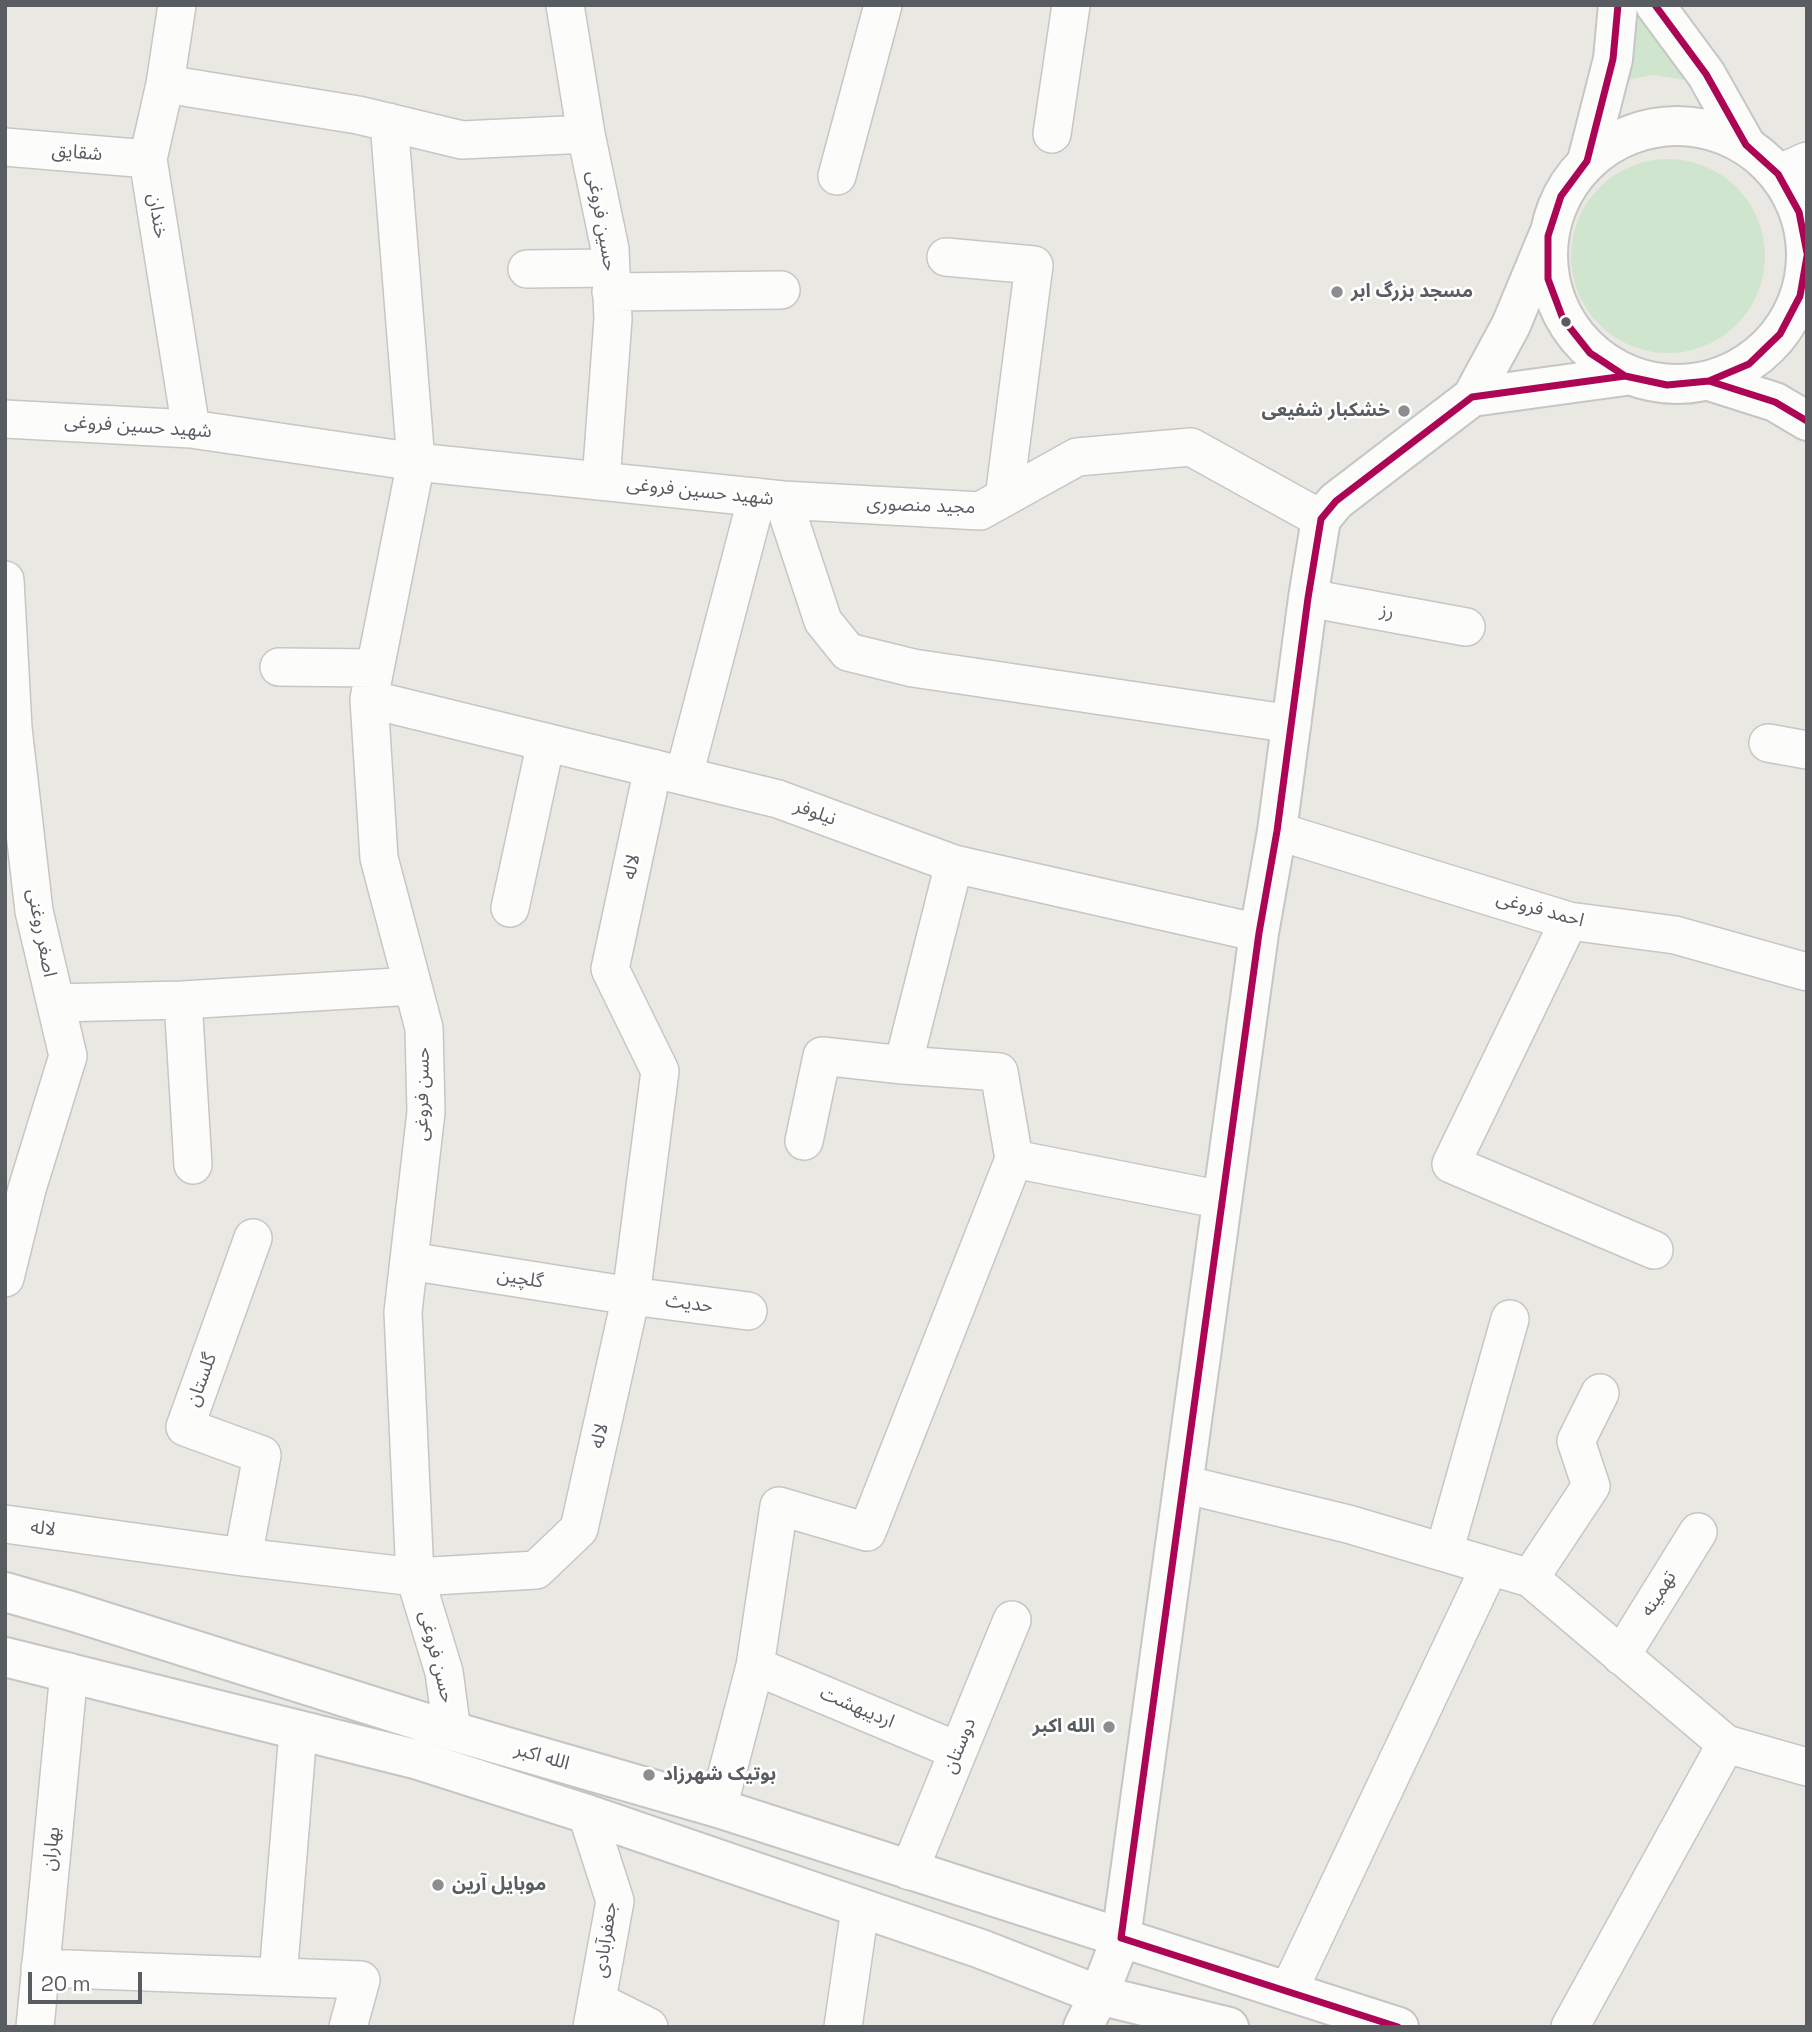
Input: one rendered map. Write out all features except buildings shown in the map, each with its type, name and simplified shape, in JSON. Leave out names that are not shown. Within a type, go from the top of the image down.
[{"type":"main road","points":[[1587,161],[1613,59],[1618,5]]},
{"type":"main road","points":[[1655,5],[1706,74],[1746,145]]},
{"type":"main road","points":[[1091,2011],[1121,1938],[1259,933],[1277,831],[1321,519],[1336,501],[1472,397],[1511,325],[1548,236],[1561,196],[1587,161],[1623,137],[1664,126],[1707,129],[1793,168],[1807,254],[1800,296],[1780,334],[1748,364],[1709,381],[1667,386],[1625,376],[1590,353],[1563,320],[1548,279],[1548,236]]},
{"type":"main road","points":[[1472,397],[1625,376]]},
{"type":"main road","points":[[1709,381],[1775,402],[1807,421]]},
{"type":"main road","name":"الله اکبر","points":[[5,1592],[452,1731],[718,1808],[1399,2027]]},
{"type":"main road","points":[[190,1704],[211,1656]]},
{"type":"main road","name":"الله اکبر","points":[[5,1657],[415,1759],[587,1814],[981,1950],[1091,2011],[1229,2027]]},
{"type":"street","name":"خندان","points":[[177,5],[165,83],[148,159],[191,429]]},
{"type":"street","name":"حسین فروغی","points":[[565,5],[586,134],[610,249],[613,319],[601,481]]},
{"type":"street","points":[[837,176],[883,5]]},
{"type":"street","points":[[1052,134],[1071,5]]},
{"type":"street","points":[[165,83],[389,122],[462,139],[586,134]]},
{"type":"street","name":"حسن فروغی","points":[[389,122],[416,462],[372,683],[379,858],[424,1028],[426,1112],[403,1312],[415,1577],[444,1672],[452,1731]]},
{"type":"street","name":"شقایق","points":[[5,147],[148,159]]},
{"type":"street","points":[[947,257],[1034,265],[1004,498]]},
{"type":"street","points":[[527,269],[611,280],[781,290]]},
{"type":"street","name":"شهید حسین فروغی","points":[[5,419],[191,429],[416,462],[770,499],[823,621],[848,652],[914,668],[1292,724]]},
{"type":"street","name":"مجید منصوری","points":[[770,499],[980,511],[1077,457],[1191,447],[1321,519]]},
{"type":"street","name":"لاله","points":[[5,1524],[243,1557],[415,1577],[536,1570],[579,1529],[631,1296],[660,1072],[610,969],[669,772],[770,499]]},
{"type":"street","name":"اصغر روغنی","points":[[5,580],[20,909],[56,1003],[68,1056],[13,1205],[5,1278]]},
{"type":"street","name":"رز","points":[[1308,598],[1466,627]]},
{"type":"street","name":"نیلوفر","points":[[279,667],[372,683],[546,742],[778,799],[954,864],[1259,933]]},
{"type":"street","points":[[510,908],[546,742]]},
{"type":"street","points":[[1768,743],[1807,750]]},
{"type":"street","name":"احمد فروغی","points":[[1277,831],[1569,921],[1675,935],[1807,972]]},
{"type":"street","points":[[903,1065],[954,864]]},
{"type":"street","points":[[1569,921],[1451,1164],[1654,1250]]},
{"type":"street","points":[[56,1003],[183,1000],[413,986]]},
{"type":"street","points":[[183,1000],[193,1165]]},
{"type":"street","points":[[718,1808],[755,1666],[779,1507],[867,1532],[1014,1159],[999,1072],[822,1056],[804,1141]]},
{"type":"street","points":[[1014,1159],[1222,1200]]},
{"type":"street","name":"گلستان","points":[[243,1557],[262,1455],[186,1427],[253,1238]]},
{"type":"street","name":"گلچین","points":[[409,1261],[631,1296]]},
{"type":"street","name":"حدیث","points":[[631,1296],[748,1311]]},
{"type":"street","points":[[1444,1552],[1510,1319]]},
{"type":"street","points":[[1530,1578],[1591,1486],[1576,1441],[1600,1393]]},
{"type":"street","points":[[1183,1483],[1348,1524],[1530,1578],[1726,1744],[1807,1767]]},
{"type":"street","name":"تهمینه","points":[[1621,1656],[1698,1532]]},
{"type":"street","points":[[1289,1992],[1490,1566]]},
{"type":"street","name":"دوستان","points":[[909,1871],[1012,1620]]},
{"type":"street","name":"اردیبهشت","points":[[755,1666],[958,1751]]},
{"type":"street","name":"بهاران","points":[[35,2027],[69,1672]]},
{"type":"street","points":[[278,1977],[298,1732]]},
{"type":"street","points":[[1570,2027],[1726,1744]]},
{"type":"street","name":"جعفرآبادی","points":[[587,1814],[615,1901],[595,2014]]},
{"type":"street","points":[[843,2027],[860,1909]]},
{"type":"street","points":[[40,1968],[361,1980],[348,2027]]},
{"type":"street","points":[[595,2014],[649,2027]]},
{"type":"green space","points":[[1630,5],[1643,5],[1693,81],[1652,75],[1624,81]]},
{"type":"green space","points":[[1668,159],[1687,160],[1705,166],[1737,187],[1758,219],[1764,237],[1764,275],[1758,293],[1737,325],[1705,346],[1687,352],[1668,353],[1649,352],[1631,346],[1599,325],[1578,293],[1572,275],[1571,256],[1572,237],[1578,219],[1599,187],[1631,166],[1649,160]]},
{"type":"transit line","points":[[1618,5],[1613,59],[1587,161],[1561,196],[1548,236],[1548,279],[1563,319],[1590,353],[1625,376],[1667,385],[1709,381],[1749,364],[1780,334],[1800,296],[1807,256]]},
{"type":"transit line","points":[[1655,5],[1706,74],[1746,145],[1778,174],[1799,212],[1807,253]]},
{"type":"transit line","points":[[1398,2027],[1121,1938],[1259,933],[1277,831],[1321,519],[1336,501],[1472,397],[1625,376],[1667,385],[1709,381],[1775,402],[1807,421]]},
{"type":"place","name":"مسجد بزرگ ابر","points":[[1337,292]]},
{"type":"place","name":"خشکبار شفیعی","points":[[1404,411]]},
{"type":"place","name":"الله اکبر","points":[[1109,1727]]},
{"type":"place","name":"بوتیک شهرزاد","points":[[649,1775]]},
{"type":"place","name":"موبایل آرین","points":[[438,1885]]}]
